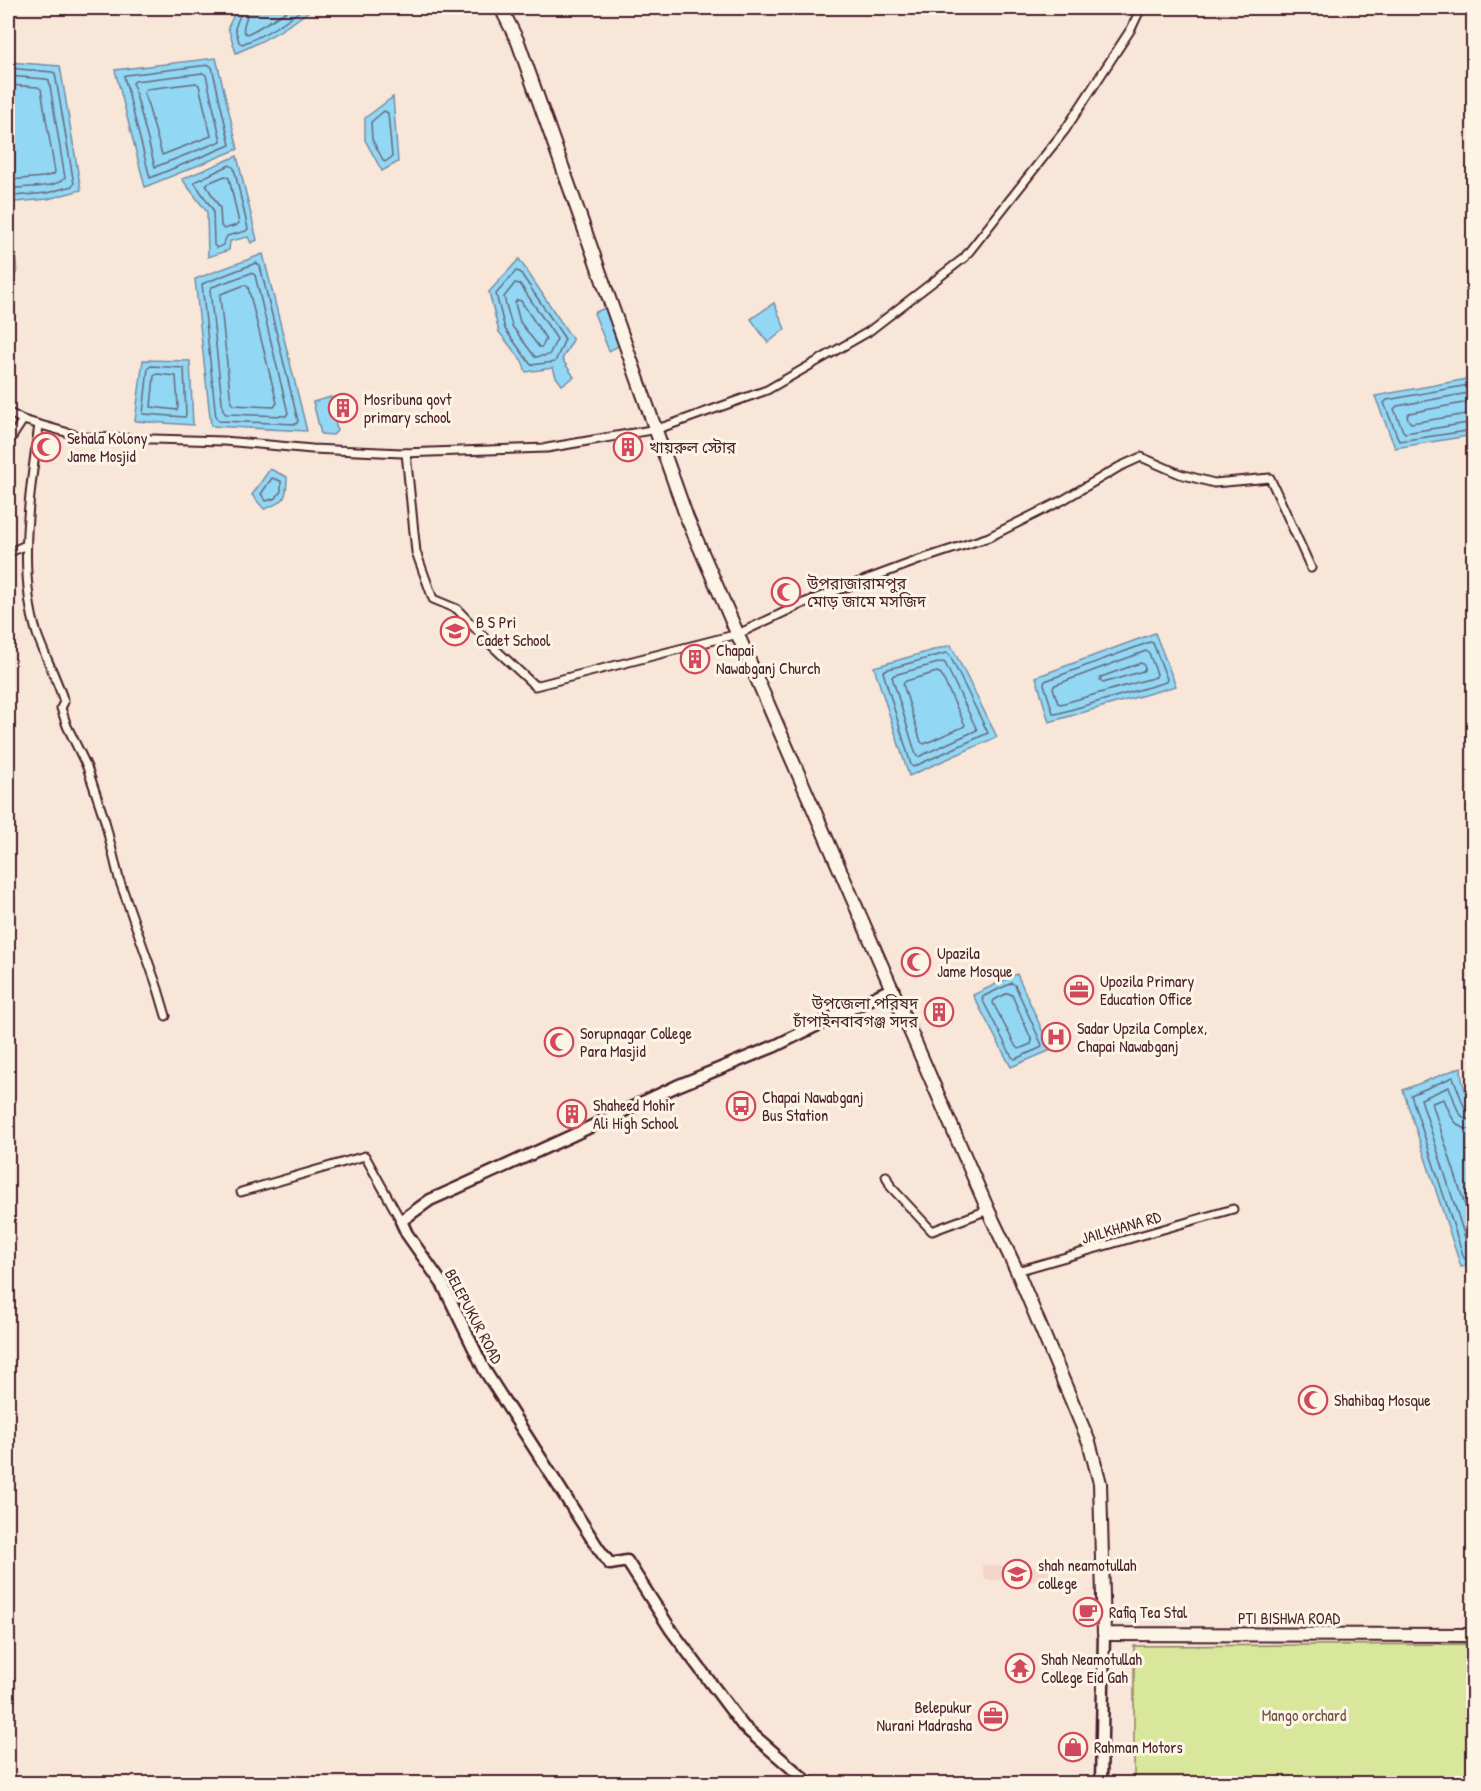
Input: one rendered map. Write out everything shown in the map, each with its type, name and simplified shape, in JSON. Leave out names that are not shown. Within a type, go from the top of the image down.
[{"type":"highway","points":[[501,8],[518,42],[687,518],[988,1210],[1017,1271],[1089,1442],[1101,1483],[1104,1634]]},
{"type":"highway","name":"PTI BISHWA ROAD","points":[[1104,1634],[1473,1635]]},
{"type":"street","points":[[8,412],[23,420],[83,437],[224,441],[312,449],[406,453],[547,448],[657,429],[767,390],[868,332],[964,258],[1065,130],[1131,29],[1141,8]]},
{"type":"street","points":[[8,443],[23,420]]},
{"type":"street","points":[[39,424],[26,545],[30,600],[37,634],[58,682],[64,702],[61,708],[67,726],[87,768],[105,820],[119,879],[166,1016]]},
{"type":"street","points":[[406,453],[416,552],[433,599],[457,609],[535,686],[738,634],[806,602],[989,537],[1141,457],[1180,474],[1214,483],[1270,478],[1311,568]]},
{"type":"street","points":[[8,552],[26,545]]},
{"type":"street","points":[[241,1192],[365,1156],[400,1221],[430,1200],[677,1086],[775,1046],[893,988]]},
{"type":"street","points":[[886,1176],[891,1187],[933,1231],[988,1210]]},
{"type":"street","name":"JAILKHANA RD","points":[[1017,1271],[1233,1209]]},
{"type":"street","name":"BELEPUKUR ROAD","points":[[400,1221],[443,1285],[486,1371],[598,1548],[610,1564],[627,1561],[671,1630],[743,1726],[810,1784]]},
{"type":"street","points":[[1101,1784],[1104,1634]]},
{"type":"shaded area","name":"shah neamotullah college","points":[[982,1565],[1049,1567],[1050,1580],[985,1580]]},
{"type":"green space","name":"Mango orchard","points":[[1473,1644],[1473,1783],[1134,1783],[1134,1646]]},
{"type":"water","points":[[231,8],[310,8],[283,29],[236,53],[228,27],[234,15]]},
{"type":"water","points":[[216,58],[238,149],[145,187],[115,70]]},
{"type":"water","points":[[8,62],[60,66],[81,190],[48,199],[15,202],[8,206]]},
{"type":"water","points":[[393,97],[398,162],[382,171],[365,140],[365,118]]},
{"type":"water","points":[[237,156],[257,240],[251,243],[248,237],[230,241],[229,250],[208,257],[207,212],[182,179]]},
{"type":"water","points":[[11,213],[17,273],[8,278],[8,215]]},
{"type":"water","points":[[263,254],[307,431],[211,426],[195,279]]},
{"type":"water","points":[[519,259],[573,340],[562,359],[574,377],[562,385],[553,368],[526,372],[522,361],[499,332],[489,292]]},
{"type":"water","points":[[774,303],[785,329],[768,343],[751,319]]},
{"type":"water","points":[[607,307],[622,344],[609,351],[594,313]]},
{"type":"water","points":[[143,360],[190,361],[193,425],[135,421]]},
{"type":"water","points":[[1473,378],[1473,435],[1395,448],[1375,396]]},
{"type":"water","points":[[331,397],[337,431],[333,435],[321,434],[313,402]]},
{"type":"water","points":[[270,469],[287,477],[286,490],[281,502],[264,509],[252,495]]},
{"type":"water","points":[[1155,633],[1176,686],[1049,722],[1036,677]]},
{"type":"water","points":[[951,645],[997,737],[909,776],[874,667]]},
{"type":"water","points":[[1017,974],[1051,1050],[1011,1067],[973,995]]},
{"type":"water","points":[[1461,1067],[1462,1080],[1473,1115],[1474,1265],[1461,1267],[1403,1090]]},
{"type":"place","name":"Mosribuna govt primary school","points":[[343,408]]},
{"type":"place","name":"Sehala Kolony Jame Mosjid","points":[[46,447]]},
{"type":"place","name":"খায়রুল স্টোর","points":[[628,447]]},
{"type":"place","name":"উপরাজারামপুর মোড় জামে মসজিদ","points":[[786,592]]},
{"type":"place","name":"B S Pri Cadet School","points":[[455,631]]},
{"type":"place","name":"Chapai Nawabganj Church","points":[[695,659]]},
{"type":"place","name":"Upazila Jame Mosque","points":[[916,962]]},
{"type":"place","name":"Upozila Primary Education Office","points":[[1079,990]]},
{"type":"place","name":"উপজেলা পরিষদ চাঁপাইনবাবগঞ্জ সদর","points":[[939,1012]]},
{"type":"place","name":"Sadar Upzila Complex, Chapai Nawabganj","points":[[1056,1037]]},
{"type":"place","name":"Sorupnagar College Para Masjid","points":[[559,1042]]},
{"type":"place","name":"Chapai Nawabganj Bus Station","points":[[741,1106]]},
{"type":"place","name":"Shaheed Mohir Ali High School","points":[[572,1114]]},
{"type":"place","name":"Shahibag Mosque","points":[[1313,1400]]},
{"type":"place","name":"shah neamotullah college","points":[[1017,1574]]},
{"type":"place","name":"Rafiq Tea Stal","points":[[1088,1612]]},
{"type":"place","name":"Shah Neamotullah College Eid Gah","points":[[1020,1668]]},
{"type":"place","name":"Belepukur Nurani Madrasha","points":[[993,1716]]},
{"type":"place","name":"Rahman Motors","points":[[1073,1747]]}]
